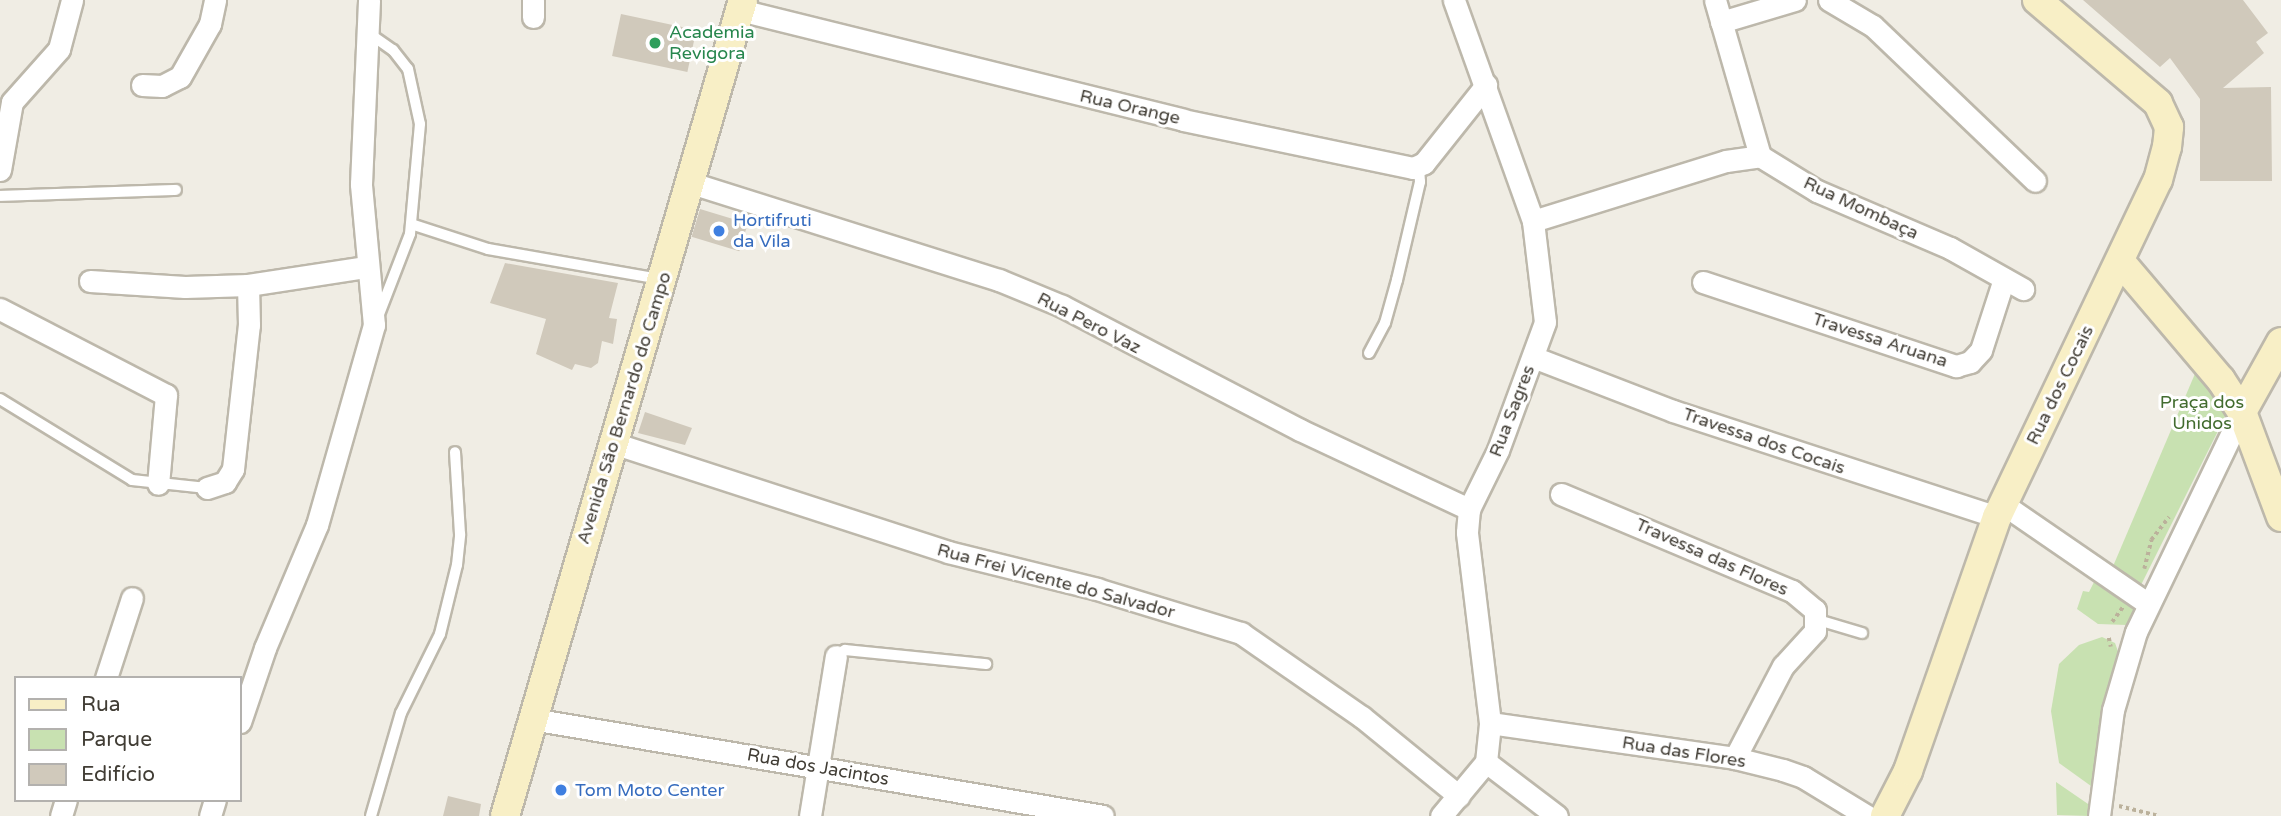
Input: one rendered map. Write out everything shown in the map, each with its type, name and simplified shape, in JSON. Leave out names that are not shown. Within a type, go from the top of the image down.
[{"type":"street","points":[[0,170],[5,105],[59,50],[72,0]]},
{"type":"street","points":[[142,85],[162,86],[180,77],[210,24],[215,0]]},
{"type":"street","points":[[242,716],[265,648],[317,525],[374,326],[365,267],[360,184],[369,0]]},
{"type":"street","name":"Rua Sagres","points":[[1454,0],[1533,221],[1540,248],[1545,322],[1498,450],[1469,509],[1467,532],[1490,723],[1486,762]]},
{"type":"street","points":[[1533,221],[1726,161],[1760,156],[1715,0]]},
{"type":"street","points":[[1721,22],[1795,0]]},
{"type":"street","points":[[1829,0],[1873,26],[2035,181]]},
{"type":"street","name":"Rua dos Cocais","points":[[1885,816],[1908,771],[2000,510],[2164,165],[2166,115],[2147,90],[2037,0]]},
{"type":"street","name":"Rua Orange","points":[[742,5],[1183,120],[1419,167]]},
{"type":"street","name":"Avenida São Bernardo do Campo","points":[[506,816],[532,719],[742,5]]},
{"type":"street","points":[[1419,167],[1486,85]]},
{"type":"street","name":"Rua Mombaça","points":[[1760,156],[1817,191],[1950,248],[2023,289]]},
{"type":"street","name":"Rua Pero Vaz","points":[[691,183],[999,280],[1062,306],[1300,430],[1469,509]]},
{"type":"street","points":[[2120,261],[2221,380],[2242,412],[2276,487],[2281,517]]},
{"type":"street","points":[[90,281],[185,287],[248,285],[365,267]]},
{"type":"street","name":"Travessa Aruana","points":[[1703,282],[1956,366],[1970,362],[1982,349],[2004,279]]},
{"type":"street","points":[[207,488],[225,482],[233,468],[249,325],[248,285]]},
{"type":"street","points":[[0,309],[166,395],[158,484]]},
{"type":"street","points":[[2100,809],[2118,687],[2138,601],[2281,342]]},
{"type":"street","name":"Travessa dos Cocais","points":[[1533,357],[1673,411],[2000,510],[2138,601]]},
{"type":"street","name":"Rua Frei Vicente do Salvador","points":[[613,443],[948,552],[1097,589],[1241,633],[1362,717],[1459,796]]},
{"type":"street","name":"Travessa das Flores","points":[[1560,494],[1792,591],[1815,610],[1818,620]]},
{"type":"street","points":[[107,676],[132,598]]},
{"type":"street","points":[[1735,758],[1783,666],[1815,631],[1818,620]]},
{"type":"street","points":[[810,816],[836,656]]},
{"type":"street","name":"Rua dos Jacintos","points":[[532,719],[1102,816]]},
{"type":"street","name":"Rua das Flores","points":[[1490,723],[1735,758],[1803,777],[1867,816]]},
{"type":"street","points":[[1441,816],[1486,762],[1557,816]]},
{"type":"lane","points":[[367,32],[393,50],[408,69],[420,124],[411,223],[399,270],[374,326]]},
{"type":"lane","points":[[1369,354],[1385,323],[1420,182],[1419,167]]},
{"type":"lane","points":[[0,196],[176,190]]},
{"type":"lane","points":[[411,223],[488,249],[663,279]]},
{"type":"lane","points":[[0,399],[132,480],[207,488]]},
{"type":"lane","points":[[371,816],[401,713],[440,634],[457,565],[460,534],[455,452]]},
{"type":"lane","points":[[1818,620],[1862,633]]},
{"type":"lane","points":[[836,656],[845,650],[986,664]]},
{"type":"path","points":[[2112,622],[2138,601]]},
{"type":"path","points":[[2100,809],[2159,816]]},
{"type":"green space","name":"Praça dos Unidos","points":[[2197,369],[2227,413],[2140,587],[2111,571]]},
{"type":"green space","points":[[2096,578],[2132,602],[2135,612],[2127,625],[2098,624],[2077,609],[2083,591],[2089,592]]},
{"type":"green space","points":[[2102,637],[2115,643],[2119,654],[2091,786],[2059,763],[2051,711],[2059,664],[2079,645]]},
{"type":"green space","points":[[2056,782],[2091,806],[2090,816],[2057,815]]},
{"type":"building","points":[[2083,0],[2243,0],[2268,33],[2256,42],[2264,53],[2223,88],[2271,87],[2272,181],[2200,181],[2200,99],[2170,58],[2160,67]]},
{"type":"building","name":"Academia Revigora","points":[[621,14],[696,30],[687,72],[612,56]]},
{"type":"building","name":"Hortifruti da Vila","points":[[700,209],[748,224],[739,251],[692,237]]},
{"type":"building","points":[[505,263],[618,283],[609,318],[617,319],[613,344],[602,341],[598,363],[591,368],[575,364],[572,370],[536,354],[546,319],[490,303]]},
{"type":"building","points":[[645,412],[692,428],[685,445],[638,433]]},
{"type":"building","points":[[448,796],[481,804],[479,816],[443,816]]},
{"type":"place","name":"Academia Revigora","points":[[655,43]]},
{"type":"place","name":"Hortifruti da Vila","points":[[719,231]]},
{"type":"place","name":"Tom Moto Center","points":[[561,790]]}]
